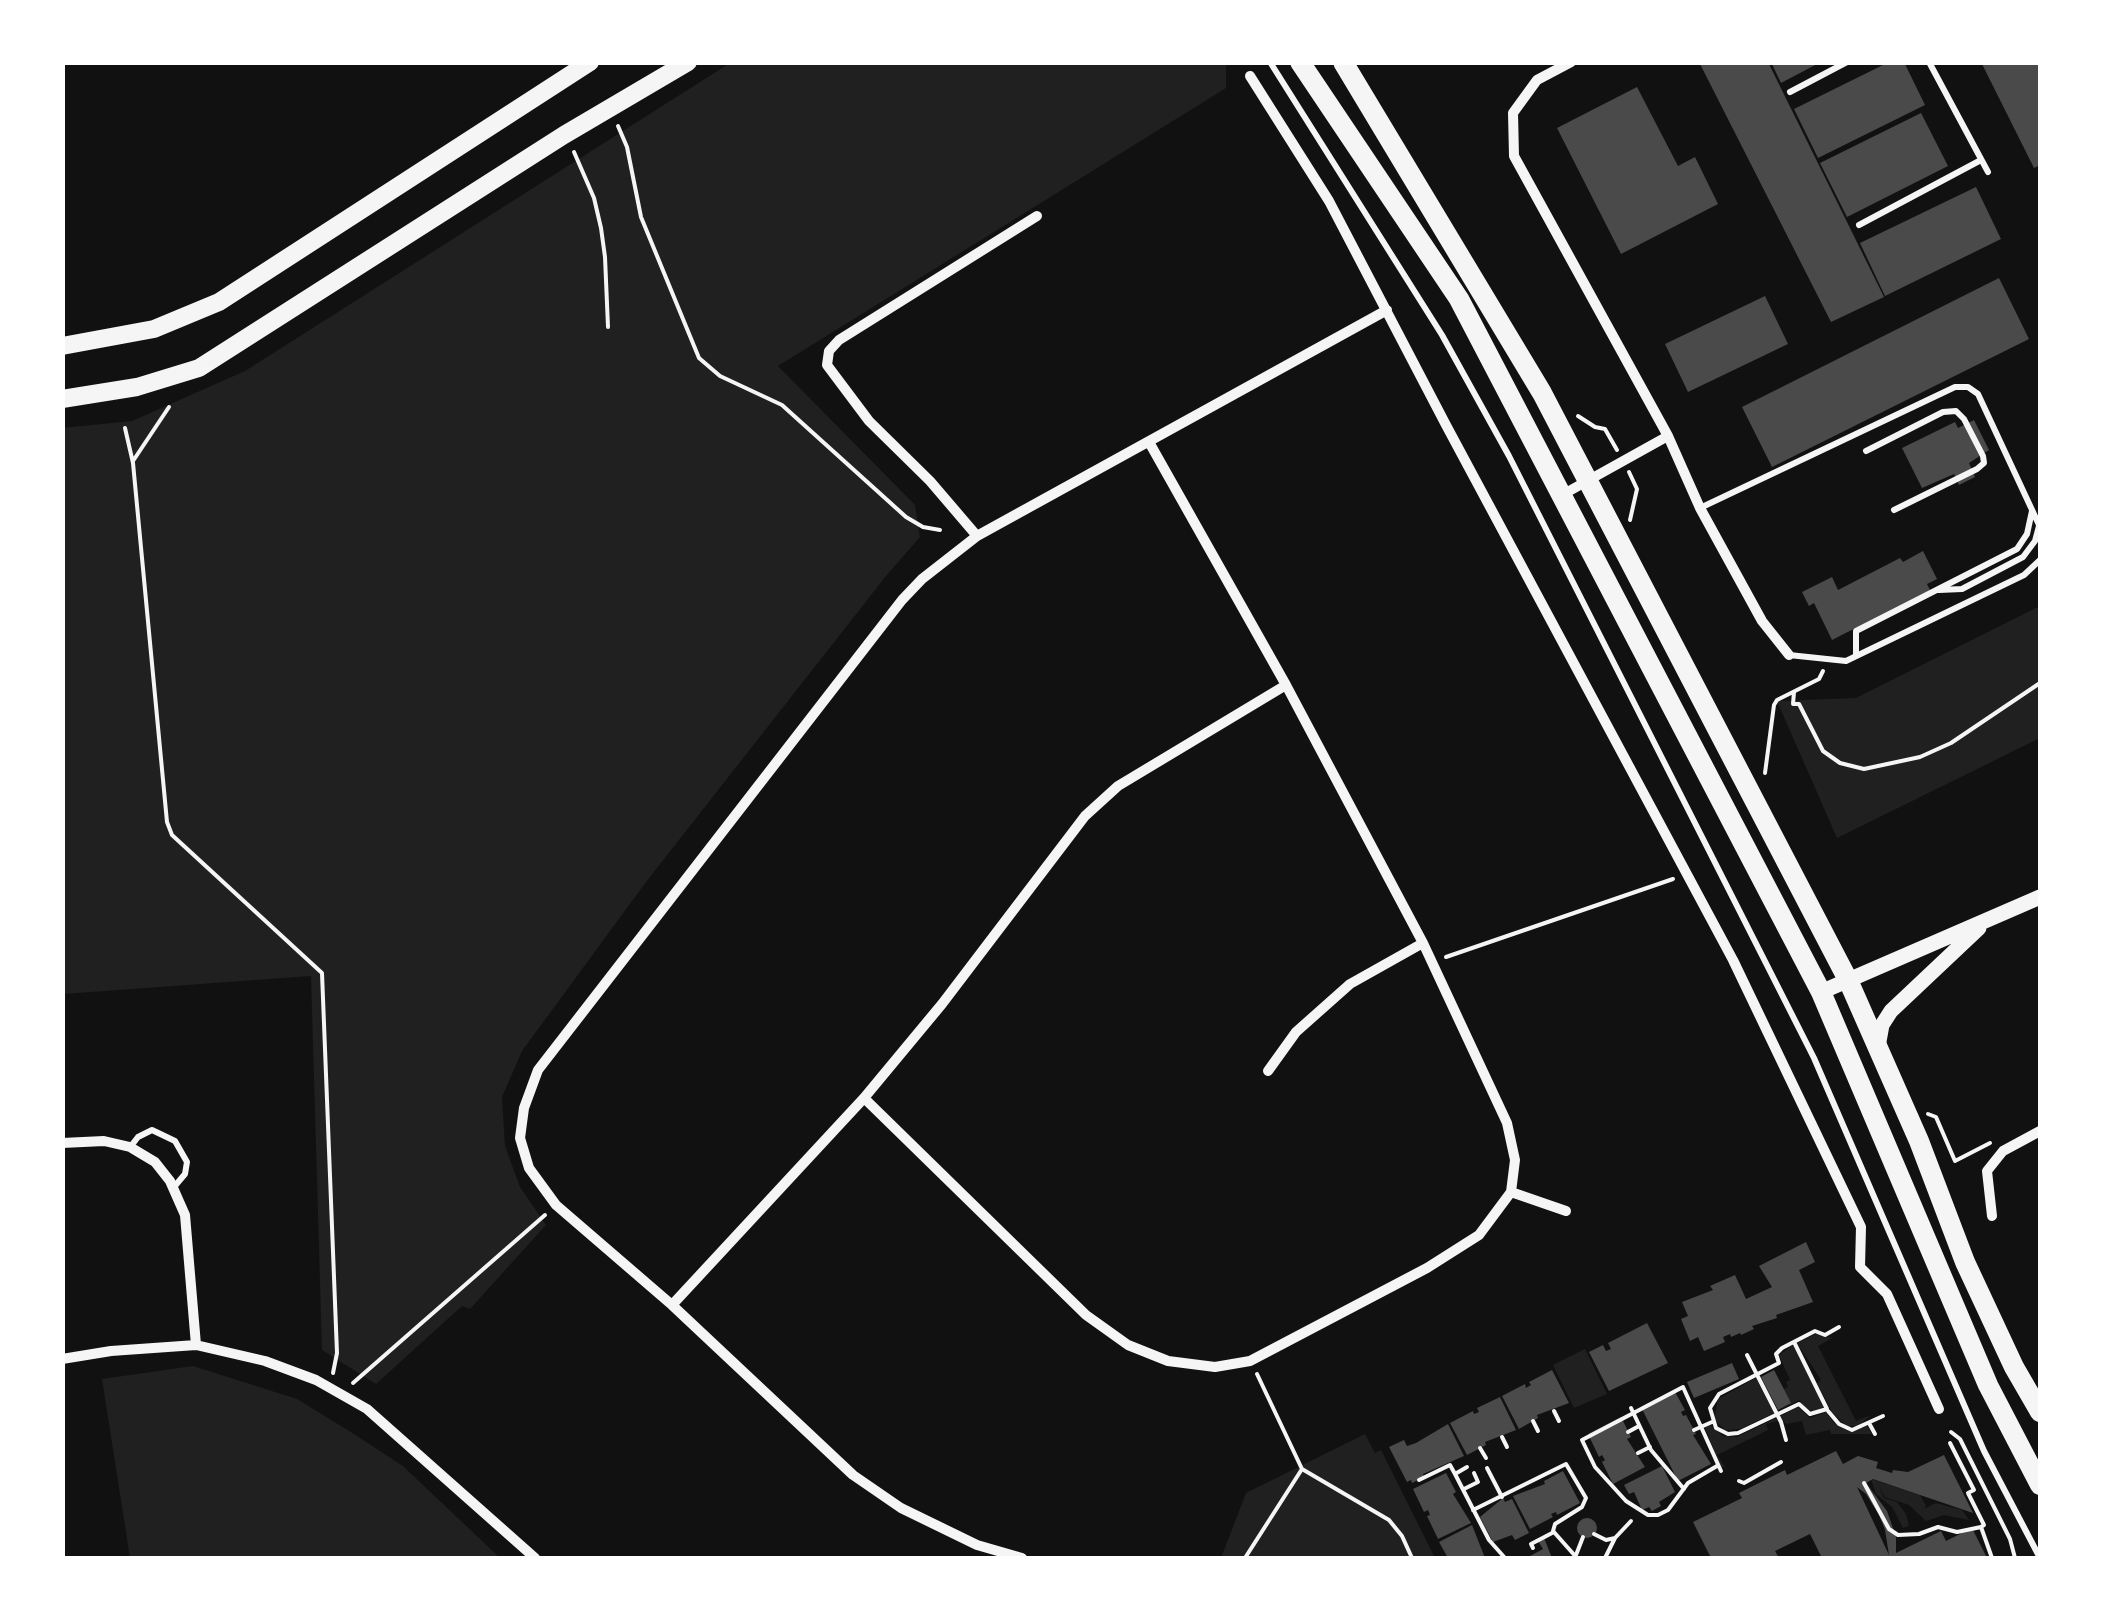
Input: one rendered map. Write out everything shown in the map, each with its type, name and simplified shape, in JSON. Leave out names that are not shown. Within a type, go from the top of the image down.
[{"type":"main road","points":[[62,346],[154,329],[220,302],[590,62]]},
{"type":"main road","points":[[62,399],[138,388],[199,368],[564,135],[688,62]]},
{"type":"main road","points":[[1300,62],[1459,298],[1821,992],[1988,1385],[2040,1484]]},
{"type":"main road","points":[[1343,62],[1495,312],[1589,479],[1848,980],[1920,1141],[1965,1262],[2014,1367],[2040,1412]]},
{"type":"street","points":[[1571,62],[1538,80],[1513,113],[1514,156],[1668,436],[1700,508],[1762,621],[1789,655]]},
{"type":"street","points":[[1250,76],[1310,166],[1734,960],[1861,1228],[1860,1267],[1887,1294],[1939,1409]]},
{"type":"street","points":[[977,536],[869,421],[828,366],[829,351],[839,340],[1036,216]]},
{"type":"street","points":[[1022,1558],[977,1545],[916,1515],[853,1475],[672,1305],[556,1205],[529,1168],[520,1138],[524,1108],[538,1070],[922,578],[977,536],[1387,310]]},
{"type":"street","points":[[1562,495],[1668,436]]},
{"type":"street","points":[[864,1098],[1086,1315],[1128,1345],[1168,1361],[1215,1367],[1250,1361],[1427,1268],[1478,1236],[1512,1192],[1516,1160],[1508,1122],[1432,962],[1286,685],[1149,442]]},
{"type":"street","points":[[672,1305],[864,1098],[942,1004],[1085,816],[1118,786],[1286,685]]},
{"type":"street","points":[[1821,992],[2040,897]]},
{"type":"street","points":[[1878,1046],[1882,1025],[1890,1011],[1990,919]]},
{"type":"street","points":[[1268,1071],[1296,1032],[1350,984],[1422,944]]},
{"type":"street","points":[[1992,1216],[1986,1171],[2002,1151],[2040,1131]]},
{"type":"street","points":[[62,1142],[104,1141],[130,1148],[155,1162],[174,1187],[185,1215],[196,1345]]},
{"type":"street","points":[[1512,1192],[1566,1211]]},
{"type":"street","points":[[62,1359],[196,1345],[266,1361],[336,1390],[367,1409],[535,1558]]},
{"type":"lane","points":[[1270,62],[1442,334],[1509,456],[1832,1095],[1984,1451],[2040,1558]]},
{"type":"lane","points":[[1790,92],[1847,62]]},
{"type":"lane","points":[[1929,62],[1988,172]]},
{"type":"lane","points":[[1859,226],[1981,160]]},
{"type":"lane","points":[[1700,508],[1955,387],[1968,387],[1978,394],[2040,526],[2023,557],[1962,590],[1937,590]]},
{"type":"lane","points":[[1866,450],[1944,412],[1956,411],[1983,456],[1984,463],[1976,469],[1894,510]]},
{"type":"lane","points":[[1856,656],[1856,631],[2017,549],[2028,534],[2032,510]]},
{"type":"lane","points":[[1789,655],[1846,661],[2024,575],[2040,560]]},
{"type":"lane","points":[[130,1148],[138,1137],[152,1130],[175,1141],[187,1162],[185,1174],[174,1187]]},
{"type":"path","points":[[618,126],[627,147],[640,217],[698,358],[720,376],[782,405],[906,518],[940,530]]},
{"type":"path","points":[[564,135],[578,158],[598,213],[606,257],[608,326]]},
{"type":"path","points":[[133,462],[169,408]]},
{"type":"path","points":[[125,428],[133,462],[167,822],[172,835],[322,973],[336,1390]]},
{"type":"path","points":[[1763,783],[1774,704],[1794,692],[1792,704],[1799,704],[1822,751],[1840,763],[1864,769],[1920,757],[1951,743],[2040,682]]},
{"type":"path","points":[[1432,962],[1687,874]]},
{"type":"path","points":[[1924,1112],[1936,1117],[1955,1161],[1993,1142],[2002,1151]]},
{"type":"path","points":[[336,1390],[556,1205]]},
{"type":"path","points":[[1828,1409],[1810,1414],[1799,1404],[1735,1434],[1722,1432],[1712,1422],[1710,1408],[1716,1396],[1779,1363],[1777,1352],[1815,1331],[1825,1334],[1839,1327]]},
{"type":"path","points":[[1794,1342],[1833,1418],[1852,1430],[1882,1416]]},
{"type":"path","points":[[1747,1355],[1786,1440]]},
{"type":"path","points":[[1250,1361],[1302,1468],[1389,1520],[1412,1558]]},
{"type":"path","points":[[1682,1386],[1712,1446],[1719,1468],[1688,1482],[1668,1510],[1648,1515],[1626,1500],[1597,1471],[1585,1451],[1582,1440],[1632,1410],[1682,1386]]},
{"type":"path","points":[[1682,1406],[1690,1402]]},
{"type":"path","points":[[1554,1410],[1560,1421]]},
{"type":"path","points":[[1632,1410],[1650,1448],[1684,1489]]},
{"type":"path","points":[[1533,1421],[1538,1431]]},
{"type":"path","points":[[1694,1430],[1712,1422]]},
{"type":"path","points":[[1868,1423],[1875,1434]]},
{"type":"path","points":[[1628,1432],[1639,1426]]},
{"type":"path","points":[[1950,1432],[1960,1439],[2010,1539],[2015,1558]]},
{"type":"path","points":[[1502,1437],[1507,1447]]},
{"type":"path","points":[[1950,1443],[1974,1490],[1968,1492],[1984,1525],[1981,1527],[1992,1558]]},
{"type":"path","points":[[1704,1449],[1712,1446]]},
{"type":"path","points":[[1480,1448],[1486,1458]]},
{"type":"path","points":[[1638,1453],[1650,1448]]},
{"type":"path","points":[[1739,1481],[1762,1478],[1781,1462]]},
{"type":"path","points":[[1420,1480],[1450,1464],[1486,1536],[1504,1557]]},
{"type":"path","points":[[1464,1508],[1502,1496],[1566,1464],[1586,1496],[1584,1505],[1556,1522],[1554,1532]]},
{"type":"path","points":[[1454,1474],[1467,1467]]},
{"type":"path","points":[[1245,1558],[1302,1468]]},
{"type":"path","points":[[1487,1468],[1502,1496]]},
{"type":"path","points":[[1454,1488],[1478,1482],[1474,1473]]},
{"type":"path","points":[[1864,1484],[1889,1530],[1898,1535],[1919,1534],[1938,1527],[1957,1532],[1981,1527]]},
{"type":"path","points":[[1605,1558],[1631,1521]]},
{"type":"path","points":[[1533,1548],[1531,1544],[1554,1532]]},
{"type":"path","points":[[1554,1532],[1576,1557]]},
{"type":"path","points":[[1594,1534],[1606,1540],[1616,1538]]},
{"type":"path","points":[[1480,1540],[1486,1536]]},
{"type":"path","points":[[1576,1557],[1583,1536]]},
{"type":"path","points":[[1495,1558],[1504,1557]]},
{"type":"shaded area","points":[[730,63],[1226,63],[1226,88],[778,366],[915,505],[920,537],[646,882],[522,1051],[502,1097],[505,1146],[520,1187],[546,1225],[470,1309],[462,1306],[376,1384],[322,1350],[311,976],[63,994],[62,428],[132,421],[245,371]]},
{"type":"shaded area","points":[[2040,606],[2040,738],[1837,838],[1777,701],[1856,698]]},
{"type":"shaded area","points":[[1818,1333],[1832,1338],[1818,1346],[1856,1421],[1871,1415],[1858,1426],[1847,1426],[1833,1414],[1817,1383],[1821,1380],[1797,1343]]},
{"type":"shaded area","points":[[1793,1345],[1824,1407],[1815,1411],[1805,1409],[1800,1400],[1789,1405],[1782,1390],[1790,1380],[1779,1355]]},
{"type":"shaded area","points":[[1585,1349],[1607,1394],[1574,1408],[1553,1365]]},
{"type":"shaded area","points":[[193,1366],[297,1399],[354,1434],[403,1466],[500,1558],[130,1558],[102,1379]]},
{"type":"shaded area","points":[[1756,1378],[1774,1413],[1740,1429],[1725,1430],[1714,1419],[1718,1399]]},
{"type":"shaded area","points":[[1798,1407],[1810,1418],[1826,1412],[1834,1423],[1848,1431],[1867,1426],[1872,1434],[1831,1434],[1830,1430],[1806,1435],[1802,1421],[1786,1424],[1780,1416]]},
{"type":"shaded area","points":[[1776,1418],[1779,1426],[1777,1421],[1766,1424],[1768,1430],[1717,1455],[1725,1467],[1721,1467],[1705,1428],[1710,1425],[1723,1436],[1737,1437]]},
{"type":"shaded area","points":[[1365,1434],[1375,1453],[1381,1450],[1435,1558],[1221,1558],[1246,1493]]},
{"type":"shaded area","points":[[1871,1479],[1920,1495],[1924,1509],[1936,1503],[1962,1510],[1969,1520],[1944,1515],[1926,1521],[1909,1505],[1885,1497],[1878,1485],[1884,1498],[1897,1502],[1906,1514],[1909,1526],[1903,1528],[1892,1507],[1876,1494]]},
{"type":"building","points":[[1699,62],[1768,62],[1884,297],[1831,322]]},
{"type":"building","points":[[1771,62],[1821,62],[1781,83]]},
{"type":"building","points":[[1889,62],[1904,62],[1925,105],[1818,158],[1794,109]]},
{"type":"building","points":[[1981,62],[2040,62],[2040,165],[2034,168]]},
{"type":"building","points":[[1637,87],[1678,166],[1695,157],[1718,204],[1621,254],[1557,128]]},
{"type":"building","points":[[1921,113],[1948,166],[1847,217],[1820,163]]},
{"type":"building","points":[[1976,187],[2001,239],[1885,296],[1860,243]]},
{"type":"building","points":[[1999,278],[2029,339],[1772,467],[1742,407]]},
{"type":"building","points":[[1765,296],[1788,344],[1688,392],[1665,344]]},
{"type":"building","points":[[1974,420],[1989,450],[1969,463],[1975,477],[1959,485],[1954,474],[1922,488],[1902,448],[1955,422],[1958,428]]},
{"type":"building","points":[[1923,551],[1937,579],[1927,584],[1930,590],[1832,640],[1814,603],[1809,606],[1802,592],[1832,577],[1838,590],[1900,558],[1903,562]]},
{"type":"building","points":[[1806,1242],[1815,1262],[1799,1270],[1813,1302],[1752,1326],[1754,1329],[1741,1335],[1723,1337],[1725,1342],[1704,1351],[1698,1337],[1690,1341],[1681,1319],[1688,1316],[1682,1302],[1713,1290],[1710,1286],[1735,1275],[1746,1299],[1772,1287],[1759,1266]]},
{"type":"building","points":[[1647,1323],[1668,1363],[1609,1391],[1589,1352],[1603,1345],[1606,1351],[1611,1349],[1608,1343]]},
{"type":"building","points":[[1732,1363],[1739,1379],[1694,1398],[1687,1382]]},
{"type":"building","points":[[1552,1370],[1569,1403],[1537,1415],[1519,1429],[1502,1396],[1525,1384],[1526,1388],[1531,1385],[1529,1382]]},
{"type":"building","points":[[1774,1370],[1791,1403],[1778,1410],[1761,1377]]},
{"type":"building","points":[[1674,1390],[1685,1410],[1681,1412],[1683,1416],[1686,1415],[1711,1464],[1678,1481],[1641,1407]]},
{"type":"building","points":[[1500,1397],[1516,1430],[1485,1442],[1486,1445],[1467,1455],[1450,1423],[1473,1411],[1479,1412],[1477,1408]]},
{"type":"building","points":[[1621,1417],[1631,1437],[1627,1439],[1645,1467],[1613,1484],[1602,1462],[1605,1460],[1602,1455],[1599,1457],[1588,1434]]},
{"type":"building","points":[[1448,1424],[1464,1456],[1407,1482],[1389,1447],[1404,1440],[1407,1446],[1416,1443]]},
{"type":"building","points":[[1836,1451],[1843,1464],[1858,1456],[1878,1462],[1876,1468],[1892,1473],[1908,1472],[1944,1455],[1973,1513],[1873,1479],[1866,1483],[1887,1511],[1896,1537],[1896,1553],[1941,1531],[1946,1541],[1972,1528],[1987,1558],[1822,1558],[1810,1534],[1775,1551],[1779,1558],[1711,1558],[1693,1522],[1742,1498],[1739,1493],[1785,1470],[1787,1475]],"holes":[[[1857,1487],[1866,1494],[1885,1530],[1889,1555]]]},
{"type":"building","points":[[1662,1466],[1675,1492],[1652,1511],[1649,1507],[1642,1510],[1634,1492],[1629,1494],[1624,1485]]},
{"type":"building","points":[[1563,1471],[1580,1503],[1557,1515],[1551,1514],[1553,1517],[1530,1529],[1513,1496],[1545,1484],[1544,1481]]},
{"type":"building","points":[[1446,1473],[1456,1492],[1453,1494],[1471,1523],[1438,1539],[1428,1510],[1424,1512],[1413,1489]]},
{"type":"building","points":[[1503,1498],[1505,1502],[1512,1499],[1529,1533],[1515,1540],[1512,1535],[1493,1542],[1480,1517]]},
{"type":"building","points":[[1587,1518],[1597,1528],[1587,1538],[1577,1528]]},
{"type":"building","points":[[1472,1525],[1485,1558],[1448,1558],[1439,1542]]},
{"type":"building","points":[[1544,1538],[1552,1558],[1531,1558],[1543,1549],[1538,1541]]}]
